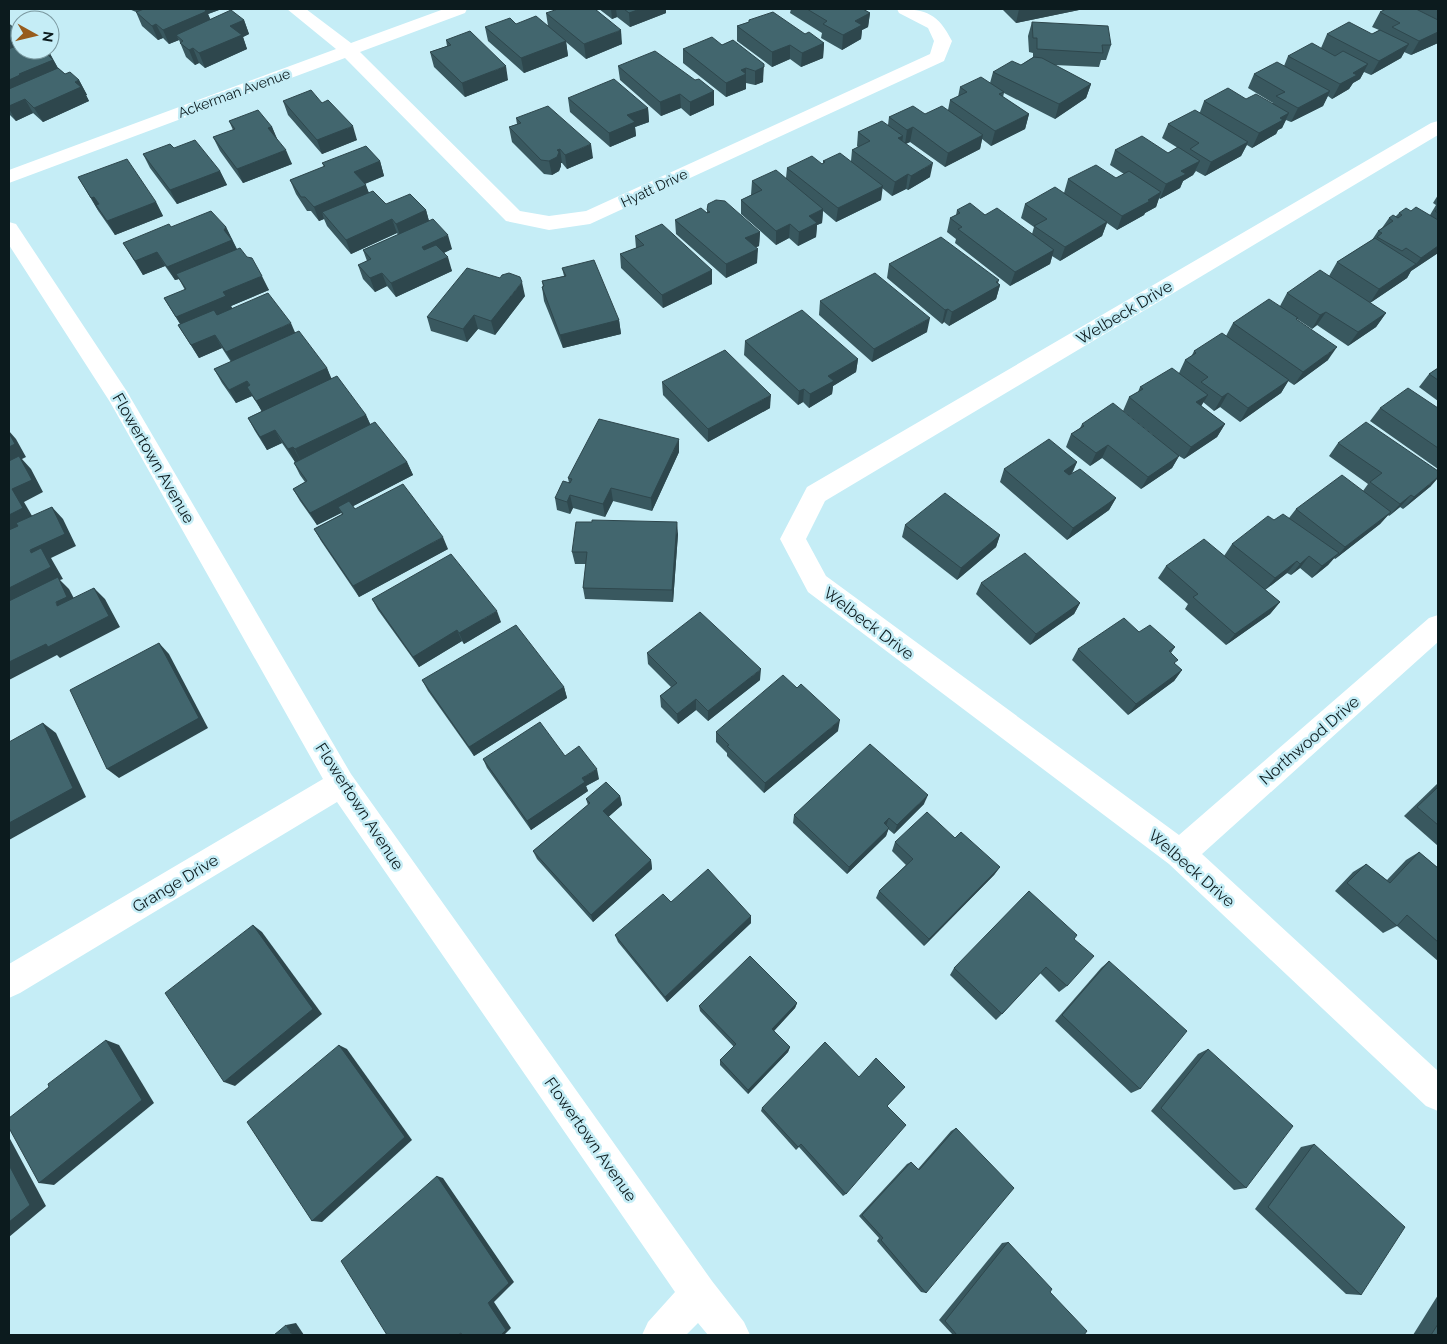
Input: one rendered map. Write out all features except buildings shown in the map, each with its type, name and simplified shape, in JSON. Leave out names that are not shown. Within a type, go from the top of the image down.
[{"type":"street","name":"Hyatt Drive","points":[[296,9],[348,50],[513,216],[549,223],[590,217],[938,57],[943,41],[935,25],[905,9]]},
{"type":"street","name":"Ackerman Avenue","points":[[9,177],[459,9]]},
{"type":"street","name":"Welbeck Drive","points":[[1438,126],[816,494],[793,539],[816,584],[1180,854],[1438,1094]]},
{"type":"street","name":"Flowertown Avenue","points":[[9,229],[118,396],[341,784],[699,1294],[731,1335]]},
{"type":"street","name":"Northwood Drive","points":[[1180,854],[1438,626]]},
{"type":"street","name":"Grange Drive","points":[[9,982],[341,784]]},
{"type":"street","points":[[661,1335],[699,1294]]}]
